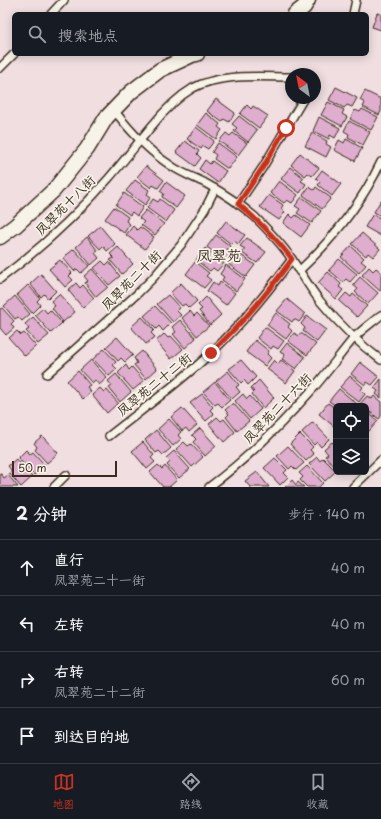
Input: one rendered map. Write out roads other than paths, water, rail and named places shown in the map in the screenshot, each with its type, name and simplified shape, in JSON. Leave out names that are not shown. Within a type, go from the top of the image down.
[{"type":"street","points":[[298,12],[304,7],[308,0]]},
{"type":"street","points":[[0,237],[15,226],[54,190],[87,148],[106,118],[131,92],[160,70],[190,56]]},
{"type":"lane","points":[[53,12],[64,0]]},
{"type":"lane","points":[[353,12],[356,0]]},
{"type":"lane","points":[[0,68],[12,56]]},
{"type":"lane","name":"凤翠苑十八街","points":[[0,279],[22,262],[69,220],[99,190],[174,101],[193,88],[216,80],[239,77],[285,77]]},
{"type":"lane","points":[[238,204],[263,167],[300,104]]},
{"type":"lane","points":[[114,110],[139,141],[154,154],[170,166],[215,189],[238,204],[267,229],[292,259],[320,300],[336,319],[381,360]]},
{"type":"lane","points":[[299,271],[343,224],[355,207],[381,162]]},
{"type":"lane","name":"凤翠苑二十街","points":[[47,374],[153,278],[181,245],[205,208],[215,189]]},
{"type":"lane","name":"凤翠苑二十二街","points":[[109,436],[211,353],[253,310],[292,259]]},
{"type":"lane","name":"凤翠苑二十六街","points":[[209,487],[266,439],[290,415],[334,364],[354,337],[381,315]]},
{"type":"lane","points":[[353,487],[381,460]]},
{"type":"lane","points":[[54,487],[66,475]]},
{"type":"district","name":"凤翠苑","points":[[219,256]]}]
